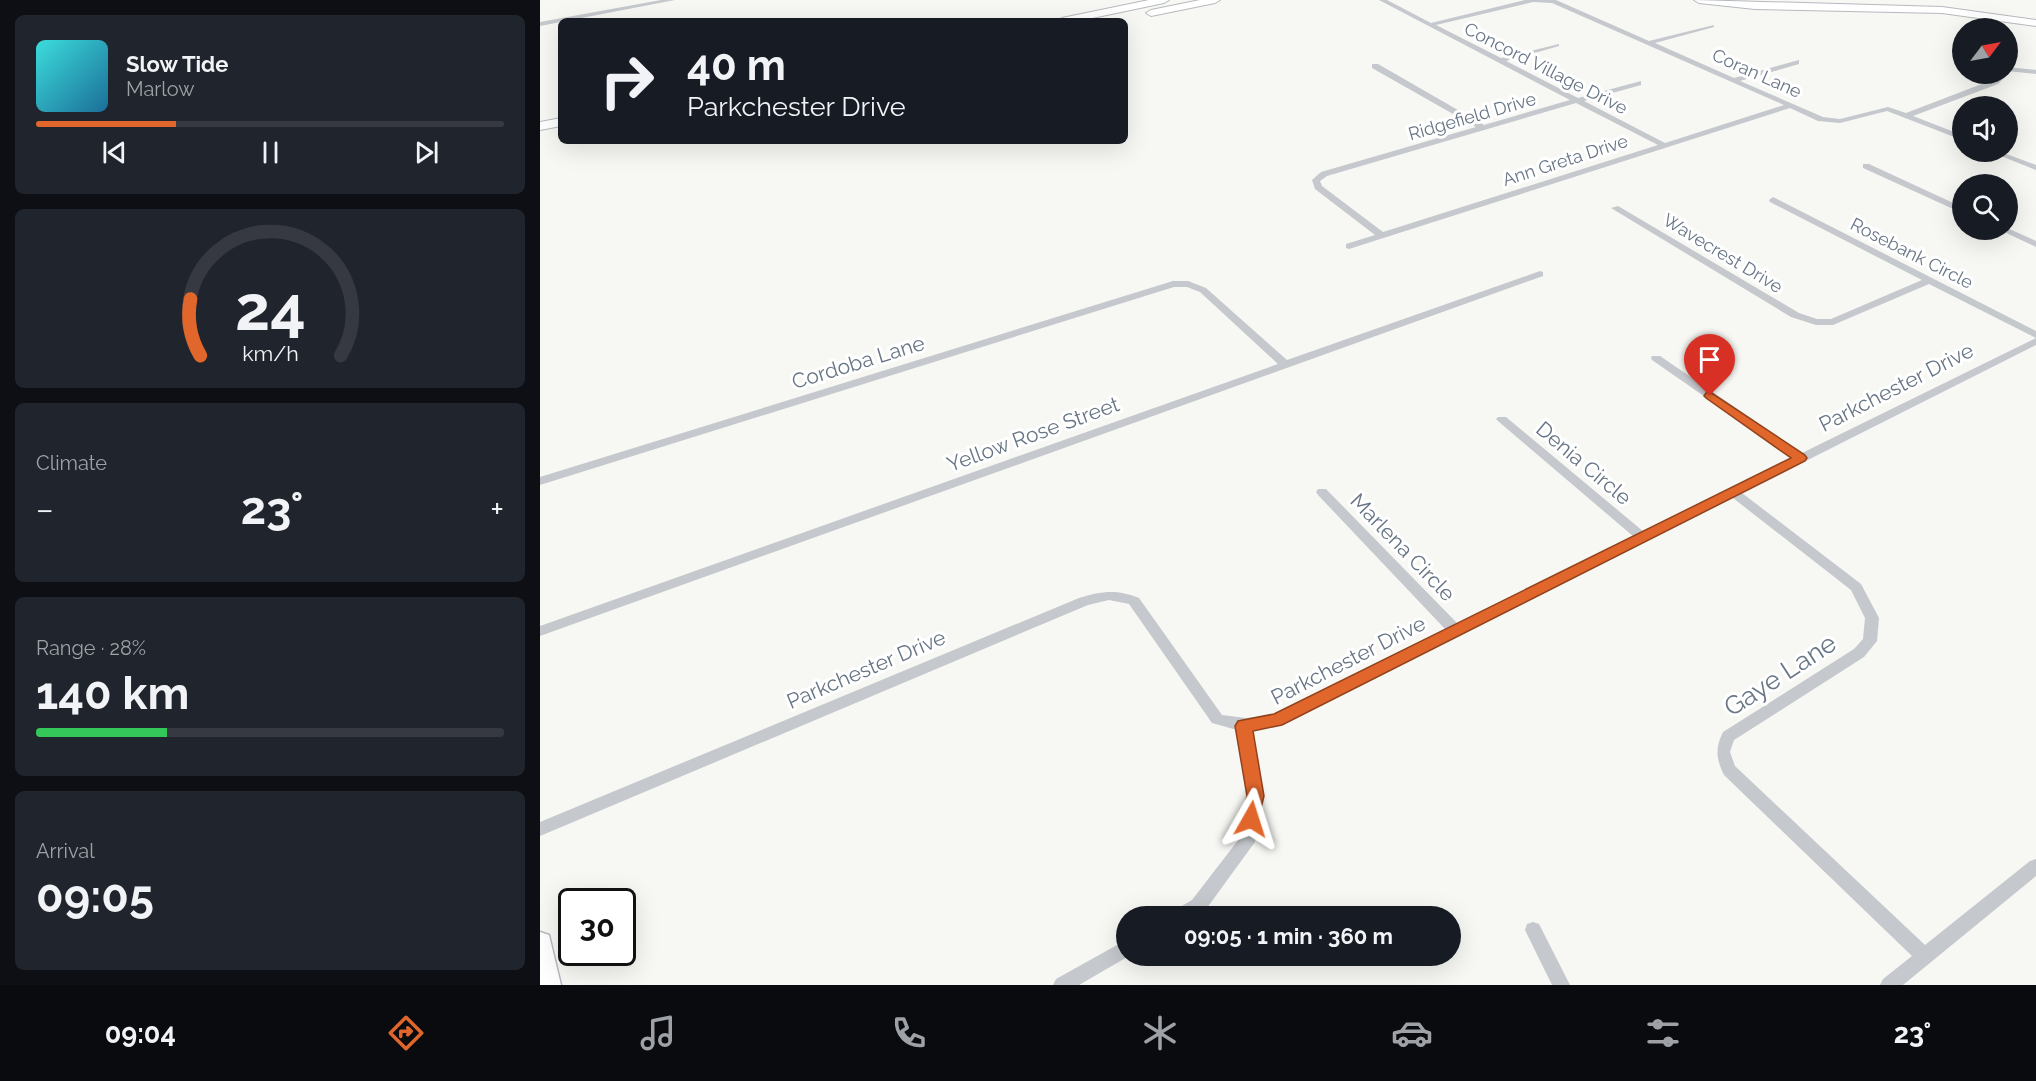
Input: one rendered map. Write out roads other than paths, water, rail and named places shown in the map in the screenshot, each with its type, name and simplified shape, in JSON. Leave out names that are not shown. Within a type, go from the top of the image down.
[{"type":"main road","points":[[1077,18],[1164,0],[1175,8]]},
{"type":"main road","points":[[1127,18],[1215,0]]},
{"type":"main road","points":[[1699,0],[1923,11],[1968,18]]},
{"type":"main road","points":[[2018,23],[2036,23]]},
{"type":"main road","points":[[540,126],[558,123]]},
{"type":"main road","points":[[540,139],[558,135]]},
{"type":"main road","points":[[540,944],[548,985]]},
{"type":"street","points":[[573,18],[672,0]]},
{"type":"street","name":"Concord Village Drive","points":[[1382,0],[1665,146]]},
{"type":"street","points":[[1430,25],[1533,0],[1543,0]]},
{"type":"street","name":"Coran Lane","points":[[1543,0],[1553,1],[1790,106],[1830,121],[1840,121],[1888,109],[1952,134]]},
{"type":"street","points":[[540,24],[558,21]]},
{"type":"street","points":[[1649,43],[1712,26]]},
{"type":"street","points":[[1499,61],[1557,45]]},
{"type":"street","points":[[1734,80],[1796,62]]},
{"type":"street","points":[[1375,66],[1483,128]]},
{"type":"street","points":[[2018,70],[2036,72]]},
{"type":"street","name":"Ridgefield Drive","points":[[1382,236],[1318,187],[1316,180],[1324,174],[1638,83]]},
{"type":"street","points":[[1908,115],[1990,84]]},
{"type":"street","name":"Ann Greta Drive","points":[[1349,246],[1790,106]]},
{"type":"street","points":[[2018,160],[2034,166]]},
{"type":"street","points":[[1866,166],[1952,205]]},
{"type":"street","name":"Rosebank Circle","points":[[1773,201],[2036,335]]},
{"type":"street","name":"Wavecrest Drive","points":[[1615,208],[1795,315],[1816,322],[1833,321],[1930,280]]},
{"type":"street","points":[[2018,236],[2036,244]]},
{"type":"street","name":"Yellow Rose Street","points":[[540,631],[1540,274]]},
{"type":"street","name":"Cordoba Lane","points":[[540,481],[1173,284],[1188,284],[1203,290],[1286,365]]},
{"type":"street","name":"Parkchester Drive","points":[[540,829],[1102,595],[1119,595],[1134,601],[1217,718],[1244,726],[1276,720],[2036,341]]},
{"type":"street","points":[[1656,358],[1801,458]]},
{"type":"street","name":"Denia Circle","points":[[1502,419],[1642,537]]},
{"type":"street","name":"Marlena Circle","points":[[1322,492],[1455,630]]},
{"type":"street","name":"Gaye Lane","points":[[1733,492],[1856,587],[1872,618],[1870,641],[1859,653],[1728,736],[1723,752],[1729,770],[1924,956]]},
{"type":"street","points":[[1198,906],[1247,842],[1255,796],[1244,726]]},
{"type":"street","points":[[1889,985],[2036,866]]},
{"type":"street","points":[[1533,930],[1561,985]]},
{"type":"street","points":[[1062,985],[1116,954]]}]
